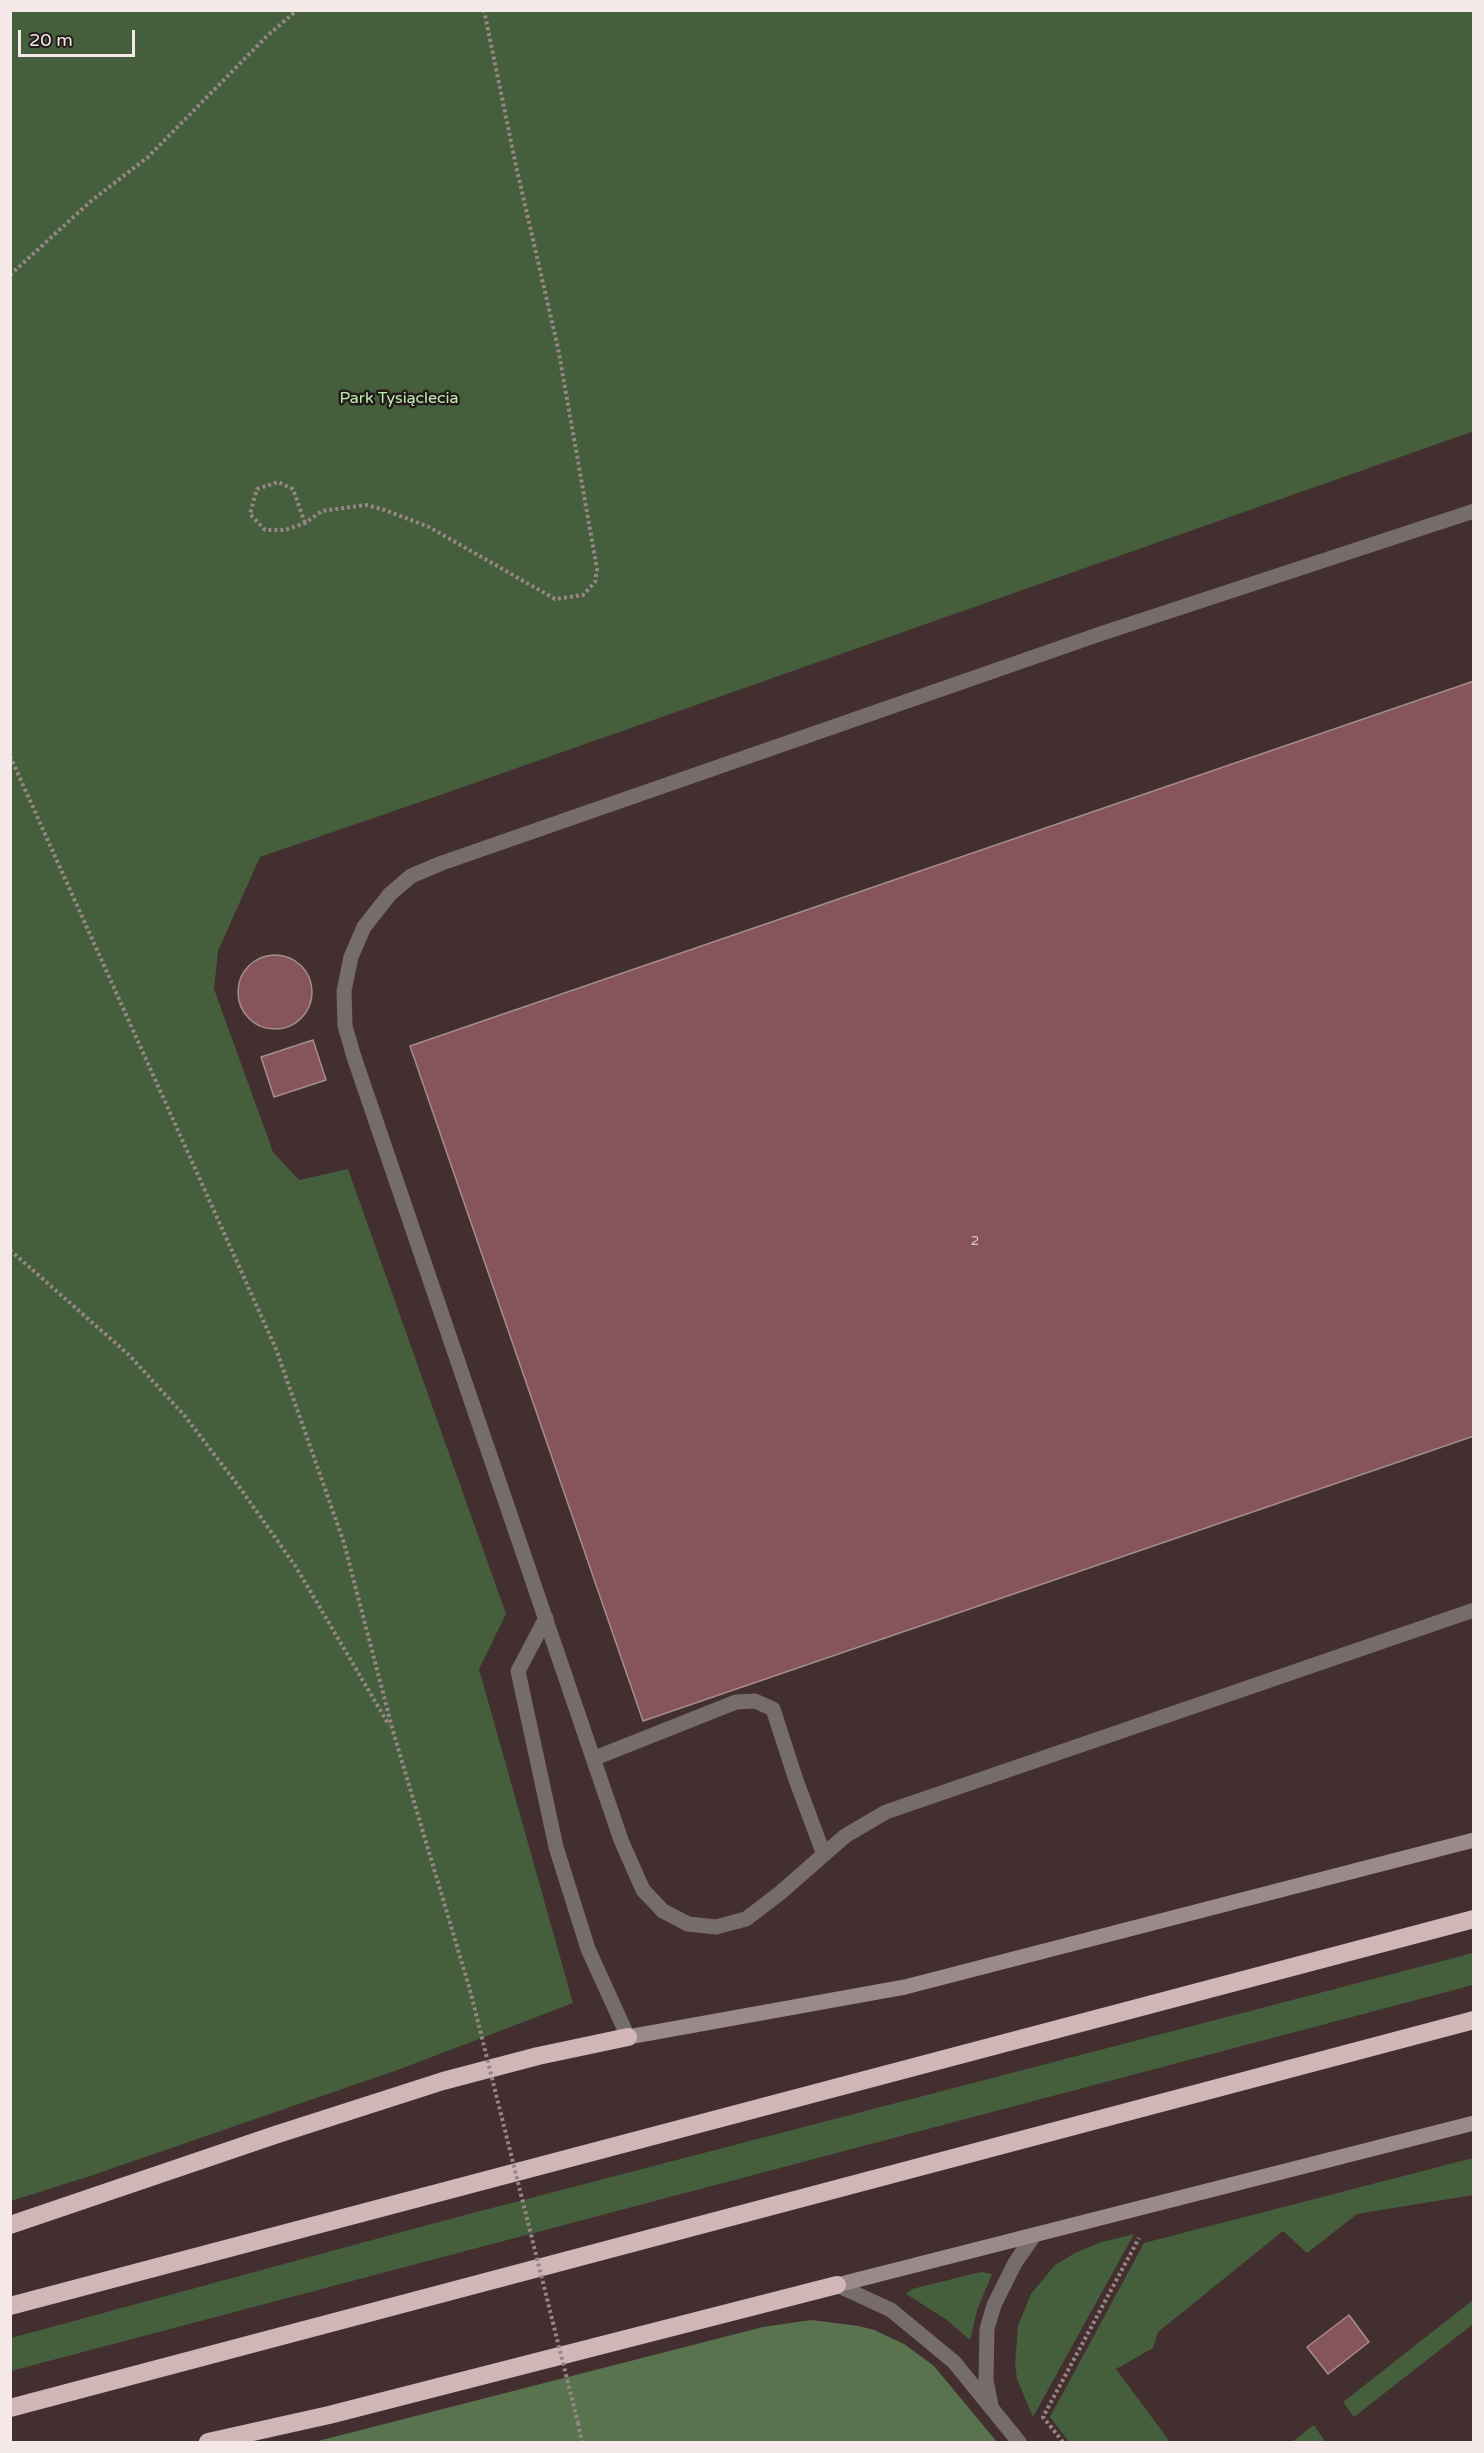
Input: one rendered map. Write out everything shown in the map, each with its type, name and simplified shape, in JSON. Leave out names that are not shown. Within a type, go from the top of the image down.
[{"type":"highway","points":[[10,2306],[1473,1919]]},
{"type":"highway","points":[[10,2408],[1473,2020]]},
{"type":"highway","points":[[10,2225],[443,2081],[538,2056],[628,2037]]},
{"type":"highway","points":[[208,2442],[329,2415],[837,2285]]},
{"type":"main road","points":[[628,2037],[904,1987],[1473,1840]]},
{"type":"main road","points":[[837,2285],[1033,2237],[1473,2122]]},
{"type":"street","points":[[1473,511],[1100,634],[442,863],[411,876],[390,894],[364,927],[351,957],[344,991],[345,1026],[385,1150],[595,1758],[621,1840],[643,1890],[663,1911],[688,1924],[716,1927],[746,1919],[845,1836],[886,1812],[1473,1610]]},
{"type":"street","points":[[546,1618],[518,1671],[556,1847],[588,1949],[628,2037]]},
{"type":"street","points":[[595,1758],[736,1702],[754,1701],[764,1705],[772,1709],[824,1855]]},
{"type":"street","points":[[992,2408],[986,2380],[987,2329],[994,2305],[1015,2263],[1033,2237]]},
{"type":"street","points":[[837,2285],[891,2310],[954,2362],[1019,2442]]},
{"type":"path","points":[[10,274],[91,201],[148,157],[267,36],[297,10]]},
{"type":"path","points":[[305,524],[293,489],[278,482],[256,489],[250,514],[265,530],[285,530],[305,524],[322,511],[366,505],[429,527],[555,598],[583,595],[595,582],[597,569],[558,348],[516,166],[484,10]]},
{"type":"path","points":[[10,756],[276,1349],[344,1543],[393,1731],[470,1990],[582,2442]]},
{"type":"path","points":[[10,1250],[129,1355],[184,1415],[296,1567],[393,1731]]},
{"type":"path","points":[[1063,2442],[1043,2417],[1140,2237]]},
{"type":"green space","name":"Park Tysiąclecia","points":[[11,10],[1473,11],[1474,431],[260,857],[218,951],[214,989],[273,1152],[299,1180],[348,1169],[506,1614],[479,1669],[573,2003],[403,2068],[11,2201]]},
{"type":"green space","points":[[1473,1953],[1473,1985],[11,2371],[11,2338],[446,2220]]},
{"type":"green space","points":[[1473,2158],[1473,2195],[1357,2214],[1307,2253],[1283,2231],[1158,2332],[1153,2348],[1116,2369],[1170,2442],[1069,2442],[1050,2417],[1144,2243]]},
{"type":"green space","points":[[1134,2234],[1033,2417],[1017,2379],[1015,2364],[1018,2326],[1031,2294],[1055,2265],[1075,2253],[1102,2242]]},
{"type":"green space","points":[[981,2272],[992,2274],[977,2310],[970,2340],[947,2320],[906,2294],[912,2289]]},
{"type":"green space","points":[[1473,2300],[1473,2324],[1354,2417],[1343,2402]]},
{"type":"green space","points":[[811,2320],[859,2326],[874,2330],[904,2344],[934,2366],[997,2442],[314,2442],[763,2327]]},
{"type":"green space","points":[[1314,2425],[1324,2440],[1321,2442],[1292,2442]]},
{"type":"building","points":[[1474,681],[1474,1436],[643,1721],[410,1046]]},
{"type":"building","points":[[275,955],[296,961],[306,971],[312,992],[306,1013],[296,1023],[275,1029],[254,1023],[244,1013],[238,992],[244,971],[254,961]]},
{"type":"building","points":[[313,1040],[326,1080],[274,1097],[261,1057]]},
{"type":"building","points":[[1349,2315],[1369,2342],[1328,2374],[1307,2347]]}]
